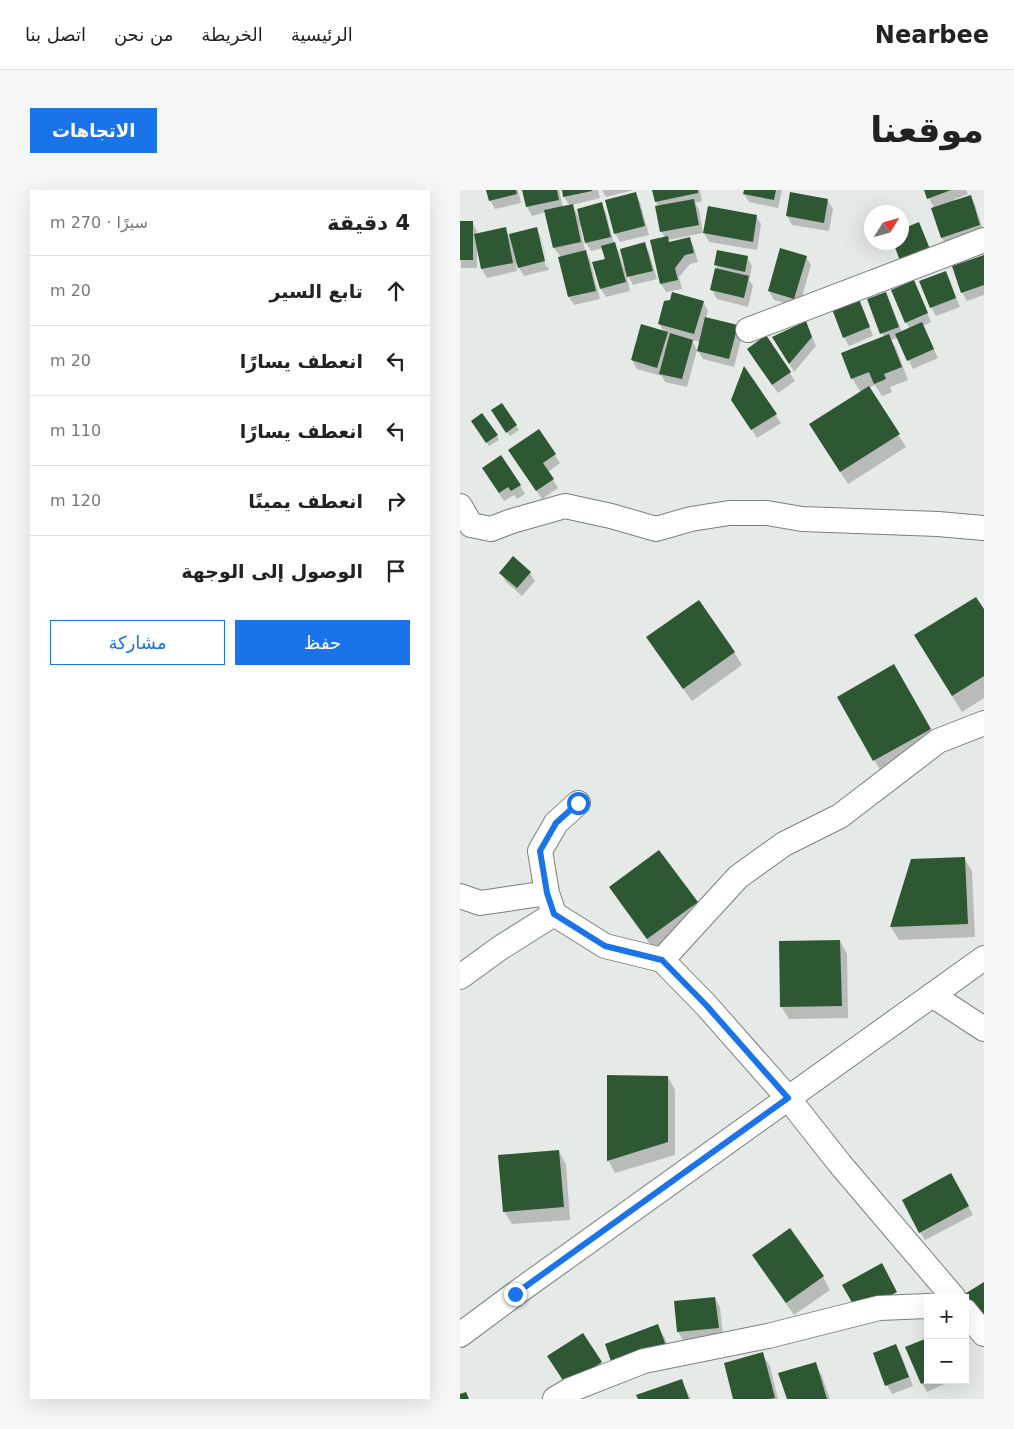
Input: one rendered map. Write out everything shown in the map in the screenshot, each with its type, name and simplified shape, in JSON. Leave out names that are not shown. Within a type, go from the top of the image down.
[{"type":"street","points":[[748,330],[984,240]]},
{"type":"street","points":[[460,506],[471,525],[491,529],[565,506],[611,516],[656,529],[691,519],[729,513],[767,513],[802,519],[938,524],[984,528]]},
{"type":"street","points":[[662,960],[738,877],[784,844],[840,816],[938,741],[984,723]]},
{"type":"street","points":[[550,903],[540,851],[556,823],[578,803]]},
{"type":"street","points":[[460,896],[480,902],[550,903],[605,946],[662,960],[706,1005],[788,1098],[840,1164],[951,1294]]},
{"type":"street","points":[[460,977],[500,948],[550,903]]},
{"type":"street","points":[[460,1335],[984,958]]},
{"type":"street","points":[[932,995],[984,1029]]},
{"type":"street","points":[[555,1399],[570,1390],[644,1361],[768,1336],[879,1308],[924,1306]]},
{"type":"street","points":[[969,1316],[984,1334]]},
{"type":"building","points":[[486,190],[516,190],[517,194],[489,201]]},
{"type":"building","points":[[522,190],[557,190],[559,200],[526,207]]},
{"type":"building","points":[[562,190],[592,190],[592,191],[563,197]]},
{"type":"building","points":[[652,190],[698,190],[698,193],[655,202]]},
{"type":"building","points":[[744,190],[776,190],[774,200],[743,194]]},
{"type":"building","points":[[924,190],[951,190],[927,199]]},
{"type":"building","points":[[636,192],[645,226],[614,234],[605,200]]},
{"type":"building","points":[[790,192],[828,199],[824,223],[786,216]]},
{"type":"building","points":[[971,195],[980,225],[941,238],[931,208]]},
{"type":"building","points":[[694,199],[699,225],[660,232],[655,206]]},
{"type":"building","points":[[602,202],[611,237],[585,243],[577,209]]},
{"type":"building","points":[[573,204],[581,242],[553,248],[544,210]]},
{"type":"building","points":[[708,206],[757,215],[753,242],[703,233]]},
{"type":"building","points":[[460,221],[473,221],[473,260],[460,260]]},
{"type":"building","points":[[919,222],[932,254],[902,266],[896,250],[909,250],[909,226]]},
{"type":"building","points":[[506,227],[513,263],[481,269],[474,234]]},
{"type":"building","points":[[537,227],[545,261],[518,268],[509,234]]},
{"type":"building","points":[[668,236],[669,242],[690,237],[694,253],[685,255],[675,268],[678,280],[660,284],[650,240]]},
{"type":"building","points":[[615,242],[626,282],[600,289],[592,262],[605,259],[601,246]]},
{"type":"building","points":[[645,242],[653,271],[627,277],[620,249]]},
{"type":"building","points":[[780,248],[807,256],[794,299],[768,291]]},
{"type":"building","points":[[586,250],[596,291],[568,297],[558,257]]},
{"type":"building","points":[[717,250],[748,256],[745,272],[714,265]]},
{"type":"building","points":[[984,255],[984,285],[961,293],[952,266]]},
{"type":"building","points":[[715,268],[749,276],[744,298],[710,290]]},
{"type":"building","points":[[946,271],[956,298],[930,308],[919,281]]},
{"type":"building","points":[[914,280],[928,313],[905,323],[891,290]]},
{"type":"building","points":[[672,292],[704,301],[694,334],[658,324],[664,301],[670,300]]},
{"type":"building","points":[[886,292],[899,327],[880,334],[867,299]]},
{"type":"building","points":[[859,299],[870,327],[843,338],[832,309]]},
{"type":"building","points":[[705,317],[738,325],[729,359],[697,351]]},
{"type":"building","points":[[806,321],[812,337],[789,364],[772,337]]},
{"type":"building","points":[[922,322],[934,349],[907,361],[895,334]]},
{"type":"building","points":[[641,324],[668,332],[657,368],[631,360]]},
{"type":"building","points":[[670,333],[693,340],[682,379],[659,374]]},
{"type":"building","points":[[889,334],[902,367],[884,374],[886,379],[874,384],[869,372],[851,379],[841,353]]},
{"type":"building","points":[[766,335],[791,372],[772,385],[747,349]]},
{"type":"building","points":[[744,366],[777,414],[751,430],[731,400]]},
{"type":"building","points":[[869,386],[900,434],[840,472],[809,424]]},
{"type":"building","points":[[502,403],[517,425],[506,433],[491,410]]},
{"type":"building","points":[[482,413],[498,435],[486,443],[471,421]]},
{"type":"building","points":[[539,429],[556,454],[543,463],[554,479],[536,491],[508,450]]},
{"type":"building","points":[[501,455],[521,485],[511,491],[508,487],[499,493],[482,468]]},
{"type":"building","points":[[513,556],[531,572],[517,588],[499,573]]},
{"type":"building","points":[[976,597],[984,609],[984,676],[952,696],[914,635]]},
{"type":"building","points":[[699,600],[735,652],[683,689],[646,637]]},
{"type":"building","points":[[894,664],[931,729],[873,761],[837,697]]},
{"type":"building","points":[[659,850],[698,902],[647,939],[609,887]]},
{"type":"building","points":[[965,857],[968,924],[890,927],[911,859]]},
{"type":"building","points":[[840,940],[842,1006],[780,1007],[779,941]]},
{"type":"building","points":[[607,1075],[668,1076],[668,1142],[607,1161]]},
{"type":"building","points":[[559,1150],[564,1207],[503,1212],[498,1155]]},
{"type":"building","points":[[951,1173],[969,1206],[919,1233],[902,1200]]},
{"type":"building","points":[[790,1228],[824,1276],[786,1303],[752,1255]]},
{"type":"building","points":[[882,1263],[897,1292],[858,1313],[842,1285]]},
{"type":"building","points":[[984,1282],[984,1318],[979,1321],[969,1305],[969,1294],[965,1294]]},
{"type":"building","points":[[715,1297],[719,1328],[677,1332],[674,1301]]},
{"type":"building","points":[[658,1324],[668,1351],[614,1370],[605,1344]]},
{"type":"building","points":[[583,1333],[602,1362],[566,1385],[547,1356]]},
{"type":"building","points":[[924,1339],[924,1383],[921,1384],[905,1347]]},
{"type":"building","points":[[896,1344],[909,1377],[885,1386],[873,1353]]},
{"type":"building","points":[[763,1352],[775,1398],[733,1399],[724,1363]]},
{"type":"building","points":[[816,1362],[827,1399],[787,1399],[778,1373]]},
{"type":"building","points":[[682,1379],[689,1399],[638,1399],[636,1395]]},
{"type":"building","points":[[466,1392],[469,1399],[460,1399],[460,1394]]},
{"type":"route","points":[[515,1294],[788,1098],[706,1005],[662,960],[605,946],[554,914],[547,893],[540,851],[556,823],[578,803]]}]
